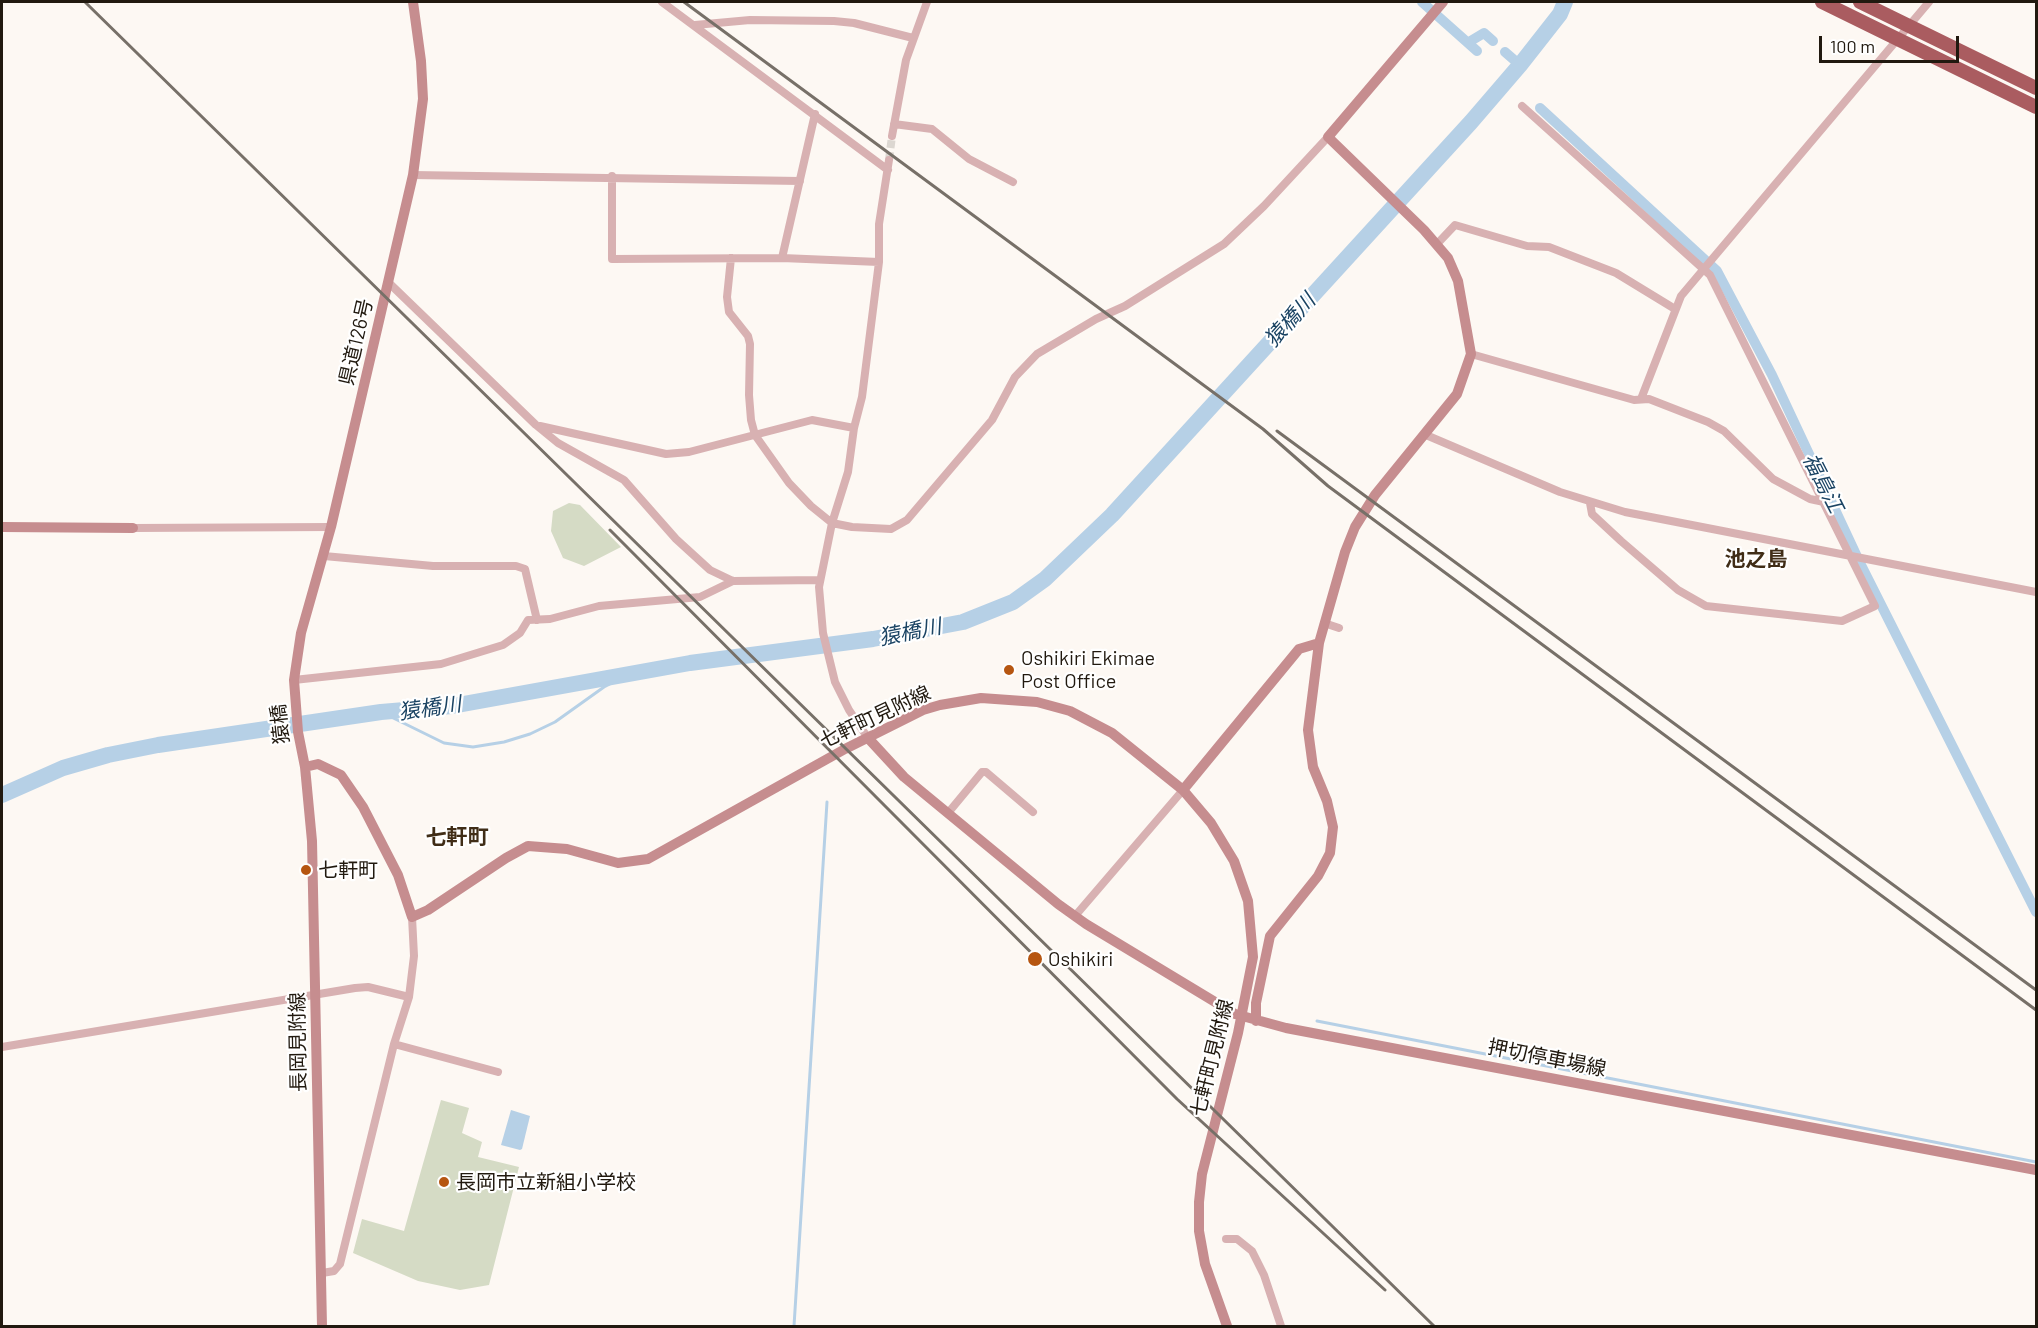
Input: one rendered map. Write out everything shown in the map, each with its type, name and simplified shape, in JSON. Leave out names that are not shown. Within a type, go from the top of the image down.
[{"type":"highway","points":[[1822,2],[2037,107]]},
{"type":"highway","points":[[1860,2],[2037,88]]},
{"type":"main road","name":"県道126号","points":[[294,683],[302,633],[331,527],[412,175],[423,99],[421,61],[413,2]]},
{"type":"main road","points":[[1256,1021],[1256,1003],[1270,936],[1326,864],[1332,839],[1333,826],[1327,801],[1309,748],[1310,697],[1318,643],[1324,623],[1355,527],[1375,495],[1457,394],[1471,354],[1458,281],[1448,258],[1424,230],[1328,137],[1441,4]]},
{"type":"main road","points":[[2,526],[133,528]]},
{"type":"main road","points":[[1183,790],[1299,649],[1318,643]]},
{"type":"main road","name":"猿橋","points":[[294,683],[304,762]]},
{"type":"main road","name":"七軒町見附線","points":[[412,917],[428,910],[528,846],[567,849],[618,863],[648,859],[923,710],[961,700],[1000,697],[1037,702],[1070,711],[1112,733],[1183,790],[1211,823],[1234,861],[1242,881],[1251,921],[1253,957],[1247,992],[1210,1141],[1199,1203],[1199,1231],[1205,1264],[1227,1326]]},
{"type":"main road","name":"押切停車場線","points":[[868,738],[904,777],[1075,916],[1235,1014],[1256,1021],[2037,1170]]},
{"type":"main road","points":[[304,762],[318,764],[341,775],[363,807],[398,874],[412,917]]},
{"type":"main road","name":"長岡見附線","points":[[304,762],[312,841],[322,1326]]},
{"type":"street","points":[[662,2],[888,170]]},
{"type":"street","points":[[892,136],[900,82],[927,2]]},
{"type":"street","points":[[1641,399],[1675,309],[1689,286],[1897,37],[1929,2]]},
{"type":"street","points":[[695,25],[750,20],[834,21],[854,23],[913,38]]},
{"type":"street","points":[[1522,106],[1705,268],[1767,384],[1875,606],[1842,621],[1706,606],[1678,590],[1621,541],[1592,514],[1590,503]]},
{"type":"street","points":[[782,258],[814,114]]},
{"type":"street","points":[[894,124],[932,129],[969,159],[1013,182]]},
{"type":"street","points":[[731,258],[727,297],[729,312],[748,336],[750,344],[748,395],[750,420],[755,435],[789,483],[811,506],[832,523],[852,528],[891,529],[907,520],[992,420],[1015,377],[1037,354],[1096,319],[1125,306],[1224,244],[1264,206],[1328,137]]},
{"type":"street","points":[[868,738],[849,711],[835,682],[827,655],[820,604],[820,580],[832,523],[848,472],[854,428],[862,397],[879,262],[879,224],[889,160]]},
{"type":"street","points":[[412,175],[612,176],[800,181]]},
{"type":"street","points":[[612,176],[612,259],[782,258],[879,262]]},
{"type":"street","points":[[1437,244],[1455,225],[1527,246],[1549,247],[1616,273],[1675,309]]},
{"type":"street","points":[[388,282],[536,425],[558,443],[624,480],[676,539],[710,570],[732,582]]},
{"type":"street","points":[[1471,354],[1634,400],[1658,402],[1724,431],[1773,479],[1810,499],[1824,502]]},
{"type":"street","points":[[536,425],[666,454],[689,452],[812,420],[854,428]]},
{"type":"street","points":[[1426,435],[1464,453],[1590,503],[1625,512],[2037,592]]},
{"type":"street","points":[[133,528],[331,527]]},
{"type":"street","points":[[324,556],[433,566],[516,566],[525,569],[537,620]]},
{"type":"street","points":[[294,683],[441,664],[503,645],[520,633],[528,620],[599,606],[700,597],[732,582],[820,580]]},
{"type":"street","points":[[1324,623],[1340,628]]},
{"type":"street","points":[[948,813],[982,772],[986,772],[1033,812]]},
{"type":"street","points":[[1075,916],[1183,790]]},
{"type":"street","points":[[322,1274],[334,1271],[340,1264],[394,1044],[409,997],[414,956],[412,917]]},
{"type":"street","points":[[2,1047],[368,987],[409,997]]},
{"type":"street","points":[[394,1044],[498,1072]]},
{"type":"street","points":[[1226,1239],[1237,1239],[1252,1251],[1264,1275],[1281,1326]]},
{"type":"green space","points":[[569,503],[580,505],[621,547],[584,566],[563,558],[551,531],[553,511]]},
{"type":"green space","points":[[441,1100],[469,1108],[462,1133],[482,1142],[478,1157],[519,1167],[489,1285],[460,1290],[418,1281],[353,1253],[362,1219],[404,1231]]},
{"type":"water","points":[[511,1110],[530,1116],[520,1150],[501,1145]]},
{"type":"waterway","name":"福島江","points":[[1422,2],[1477,51]]},
{"type":"waterway","name":"猿橋川","points":[[2,795],[63,768],[108,755],[158,745],[381,712],[452,706],[690,663],[873,639],[963,622],[1013,602],[1045,579],[1112,515],[1471,122],[1560,14],[1565,2]]},
{"type":"waterway","name":"福島江","points":[[1469,42],[1484,33],[1493,41]]},
{"type":"waterway","name":"福島江","points":[[1505,52],[1520,65]]},
{"type":"waterway","name":"福島江","points":[[1540,108],[1717,271],[1772,375],[1861,565],[2036,912]]},
{"type":"waterway","points":[[381,712],[444,743],[473,747],[504,742],[530,734],[555,722],[604,687],[629,674],[645,671]]},
{"type":"waterway","points":[[794,1326],[827,802]]},
{"type":"waterway","points":[[1317,1021],[2036,1162]]},
{"type":"tunnel","points":[[889,160],[892,136]]},
{"type":"railway","points":[[85,2],[1434,1326]]},
{"type":"railway","points":[[684,2],[1263,429],[1328,486],[2036,1010]]},
{"type":"railway","points":[[1277,431],[2036,990]]},
{"type":"railway","points":[[610,530],[1177,1099],[1385,1290]]},
{"type":"place","name":"Oshikiri Ekimae Post Office","points":[[1009,670]]},
{"type":"place","name":"七軒町","points":[[306,870]]},
{"type":"place","name":"Oshikiri","points":[[1035,959]]},
{"type":"place","name":"長岡市立新組小学校","points":[[444,1182]]},
{"type":"district","name":"池之島","points":[[1756,559]]},
{"type":"district","name":"七軒町","points":[[457,837]]}]
